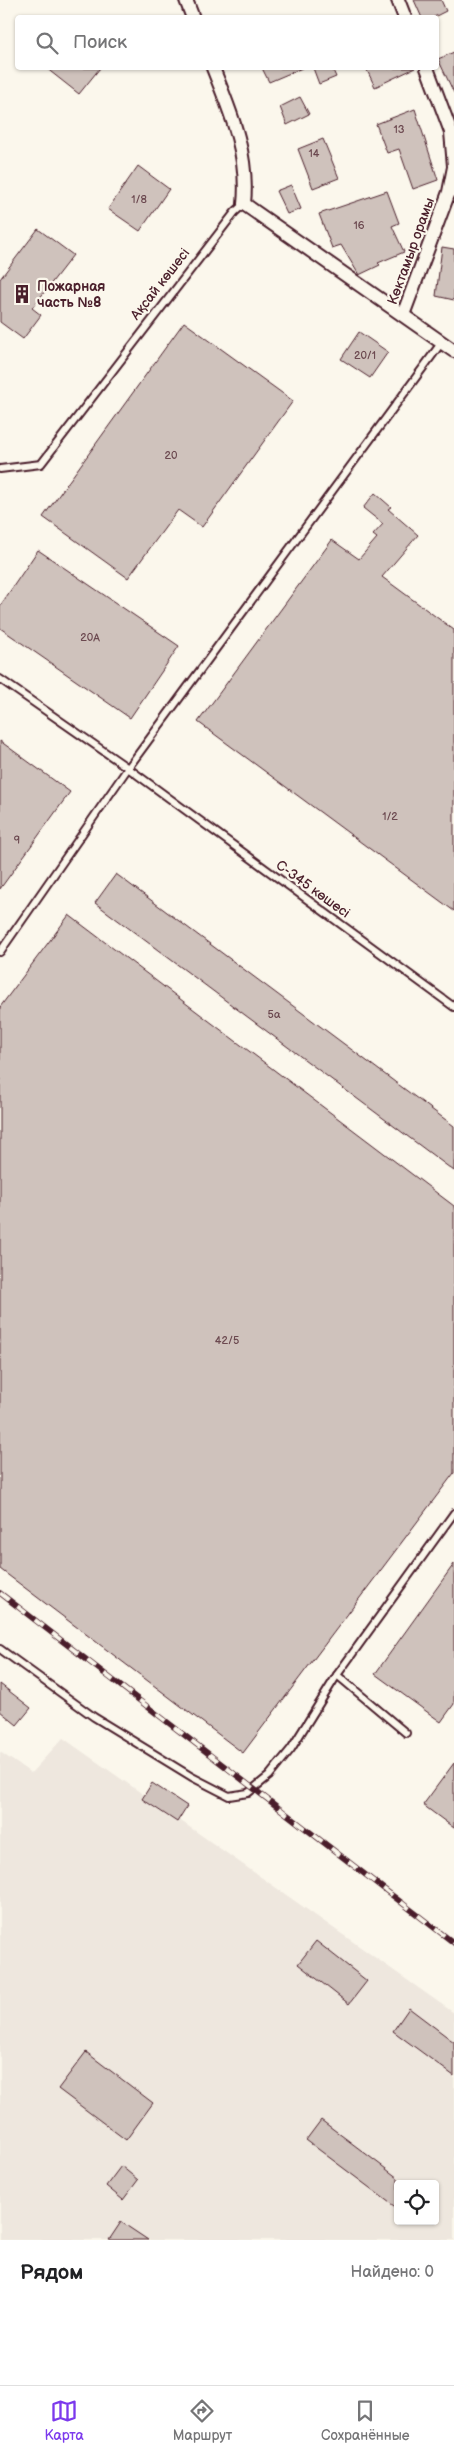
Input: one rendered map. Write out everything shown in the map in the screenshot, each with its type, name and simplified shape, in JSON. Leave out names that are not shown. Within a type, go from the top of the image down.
[{"type":"street","points":[[186,0],[192,15]]},
{"type":"street","points":[[398,0],[404,15]]},
{"type":"street","points":[[214,70],[243,152],[246,180],[244,204],[403,315]]},
{"type":"street","name":"Көктамыр орамы","points":[[428,70],[451,132],[454,166],[449,192],[403,315],[443,341],[454,351]]},
{"type":"lane","name":"Ақсай көшесі","points":[[0,469],[40,464],[235,212],[244,204]]},
{"type":"lane","points":[[0,952],[128,768],[443,341]]},
{"type":"lane","name":"С-345 көшесі","points":[[0,679],[128,768],[454,1007]]},
{"type":"lane","points":[[0,1649],[94,1717],[192,1777],[229,1796],[248,1793],[269,1776],[291,1749],[336,1674],[454,1513]]},
{"type":"lane","points":[[336,1674],[406,1733]]},
{"type":"shaded area","points":[[63,1738],[454,2013],[454,2240],[0,2240],[0,1752],[31,1773]]},
{"type":"building","points":[[414,0],[441,0],[446,11],[438,15],[421,15]]},
{"type":"building","points":[[454,52],[454,93],[439,61],[439,59]]},
{"type":"building","points":[[49,70],[98,70],[79,94]]},
{"type":"building","points":[[263,70],[297,70],[269,82]]},
{"type":"building","points":[[314,70],[333,70],[336,77],[319,84]]},
{"type":"building","points":[[367,70],[411,70],[375,87]]},
{"type":"building","points":[[300,97],[309,114],[287,125],[280,107]]},
{"type":"building","points":[[415,109],[438,180],[413,189],[399,149],[387,153],[376,124]]},
{"type":"building","points":[[323,139],[339,178],[313,188],[298,149]]},
{"type":"building","points":[[138,166],[169,189],[140,231],[108,209]]},
{"type":"building","points":[[291,185],[301,209],[287,214],[276,191]]},
{"type":"building","points":[[387,191],[399,223],[392,226],[404,252],[378,263],[380,265],[359,275],[341,245],[332,248],[319,214]]},
{"type":"building","name":"Пожарная часть №8","points":[[38,229],[73,255],[32,308],[41,315],[23,339],[0,322],[0,279]]},
{"type":"building","points":[[442,247],[454,249],[454,300],[436,296]]},
{"type":"building","points":[[184,322],[293,401],[202,527],[178,510],[128,578],[43,517]]},
{"type":"building","points":[[359,332],[388,352],[370,378],[341,359]]},
{"type":"building","points":[[375,493],[391,507],[388,509],[418,535],[382,577],[454,630],[454,911],[198,722],[332,540],[359,559],[377,538],[373,535],[383,524],[363,508]]},
{"type":"building","points":[[38,550],[179,646],[130,718],[0,628],[0,606]]},
{"type":"building","points":[[0,741],[70,792],[0,889]]},
{"type":"building","points":[[116,874],[454,1126],[454,1171],[95,903]]},
{"type":"building","points":[[69,915],[454,1206],[454,1473],[243,1753],[0,1569],[0,1007]]},
{"type":"building","points":[[454,1564],[454,1704],[441,1722],[375,1674]]},
{"type":"building","points":[[0,1684],[31,1708],[17,1725],[0,1711]]},
{"type":"building","points":[[454,1763],[454,1828],[423,1805]]},
{"type":"building","points":[[152,1783],[187,1806],[177,1822],[142,1799]]},
{"type":"building","points":[[316,1941],[367,1981],[349,2004],[298,1964]]},
{"type":"building","points":[[409,2008],[454,2042],[454,2076],[393,2031]]},
{"type":"building","points":[[86,2052],[153,2103],[126,2140],[58,2089]]},
{"type":"building","points":[[321,2120],[398,2178],[398,2180],[394,2180],[394,2206],[306,2140]]},
{"type":"building","points":[[121,2166],[138,2180],[123,2200],[106,2186]]},
{"type":"building","points":[[121,2222],[148,2240],[109,2240]]},
{"type":"railway","points":[[0,1593],[454,1943]]},
{"type":"place","name":"Пожарная часть №8","points":[[22,294]]}]
